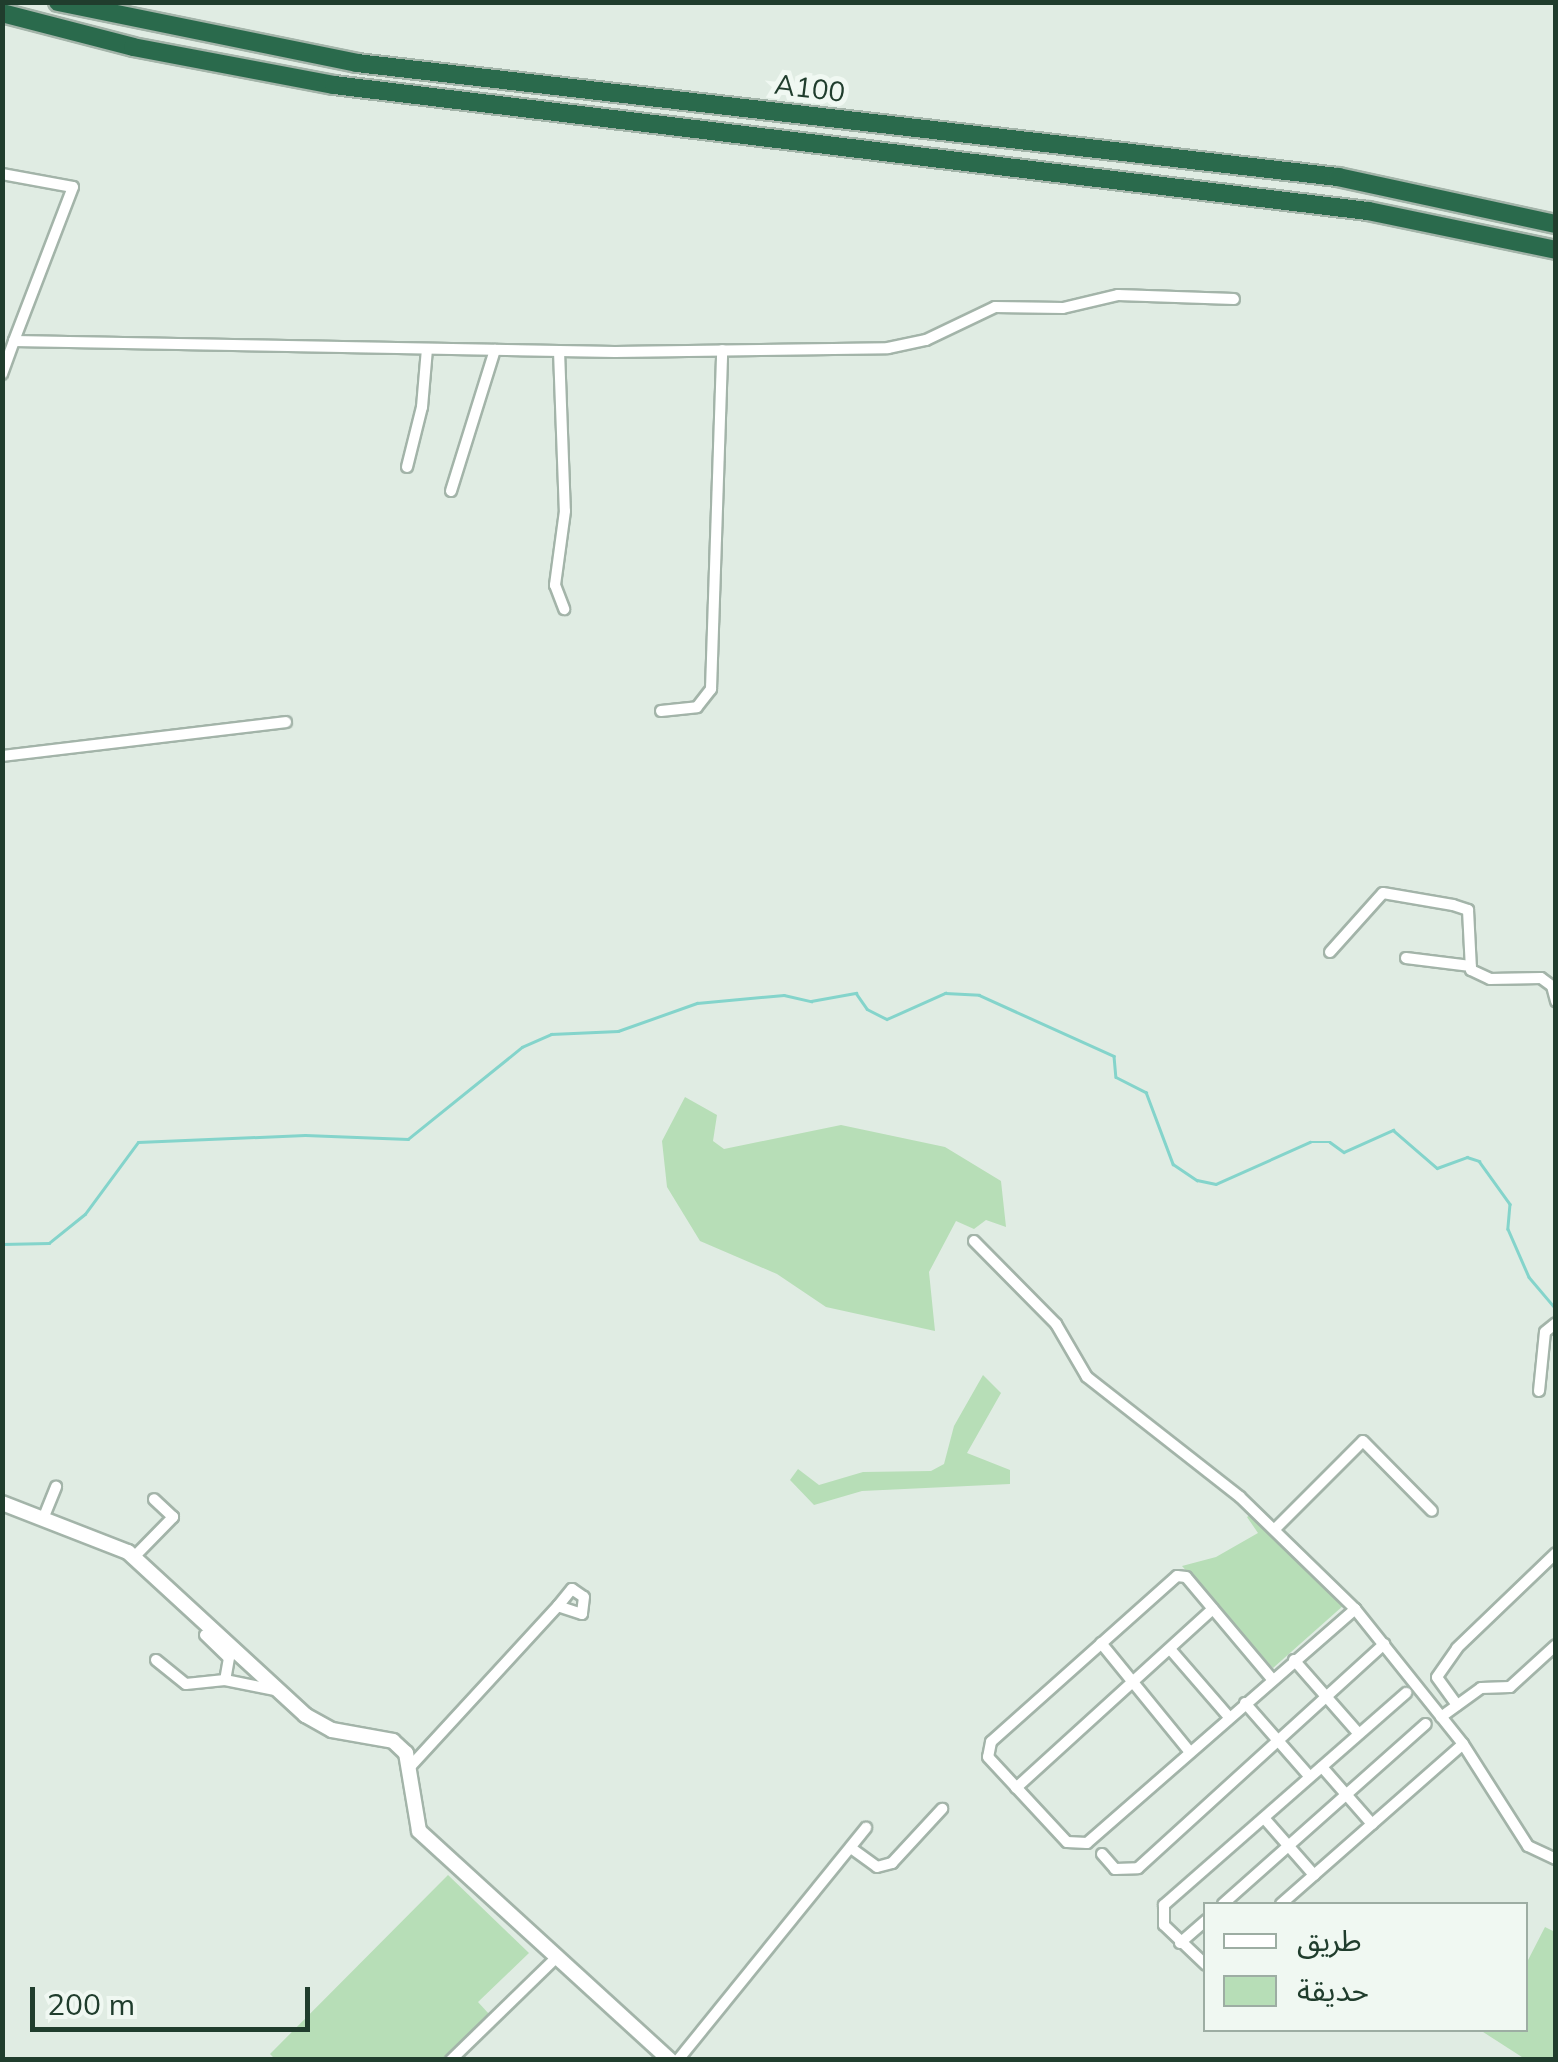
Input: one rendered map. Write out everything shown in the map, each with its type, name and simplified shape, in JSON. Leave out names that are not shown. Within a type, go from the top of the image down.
[{"type":"highway","name":"A100","points":[[58,2],[251,45],[408,70],[1365,181],[1556,220]]},
{"type":"highway","name":"A100","points":[[2,13],[149,50],[334,85],[1297,202],[1437,223],[1556,250]]},
{"type":"highway","points":[[1297,202],[1556,260]]},
{"type":"street","points":[[2,174],[73,187],[2,374]]},
{"type":"street","points":[[14,341],[559,351],[888,348],[926,340],[995,308],[1064,308],[1118,296],[1234,299]]},
{"type":"street","points":[[407,467],[422,407],[426,348]]},
{"type":"street","points":[[451,491],[494,350]]},
{"type":"street","points":[[660,710],[698,707],[712,689],[722,350]]},
{"type":"street","points":[[559,351],[565,511],[555,584],[564,609]]},
{"type":"street","points":[[2,756],[286,722]]},
{"type":"street","points":[[1330,952],[1383,892],[1468,910],[1471,966]]},
{"type":"street","points":[[1406,958],[1471,966],[1490,978],[1540,978],[1552,986],[1556,1001]]},
{"type":"street","points":[[974,1241],[1056,1324],[1087,1377],[1275,1529],[1355,1609],[1463,1744],[1528,1846],[1556,1858]]},
{"type":"street","points":[[1539,1392],[1545,1332],[1556,1323]]},
{"type":"street","points":[[1275,1529],[1364,1441],[1432,1511]]},
{"type":"street","points":[[43,1519],[56,1487]]},
{"type":"street","points":[[134,1558],[173,1517],[154,1499]]},
{"type":"street","points":[[2,1503],[134,1558],[279,1691],[332,1730],[393,1741],[406,1753],[419,1831],[670,2060]]},
{"type":"street","points":[[1457,1705],[1437,1677],[1458,1648],[1556,1553]]},
{"type":"street","points":[[1272,1679],[1186,1577],[1176,1576],[989,1745],[989,1760],[1067,1842],[1084,1844],[1355,1609]]},
{"type":"street","points":[[408,1770],[558,1606]]},
{"type":"street","points":[[1016,1788],[1213,1609]]},
{"type":"street","points":[[205,1634],[229,1658],[225,1680]]},
{"type":"street","points":[[1102,1642],[1190,1752]]},
{"type":"street","points":[[1102,1854],[1115,1869],[1138,1868],[1384,1644]]},
{"type":"street","points":[[1442,1717],[1481,1688],[1510,1687],[1556,1644]]},
{"type":"street","points":[[1170,1649],[1229,1717]]},
{"type":"street","points":[[156,1660],[186,1684],[225,1680],[279,1691]]},
{"type":"street","points":[[1294,1660],[1359,1734]]},
{"type":"street","points":[[1203,1962],[1162,1922],[1162,1908],[1406,1693]]},
{"type":"street","points":[[1246,1702],[1310,1777]]},
{"type":"street","points":[[1225,1902],[1426,1724]]},
{"type":"street","points":[[1283,1902],[1463,1744]]},
{"type":"street","points":[[1322,1766],[1372,1824]]},
{"type":"street","points":[[851,1848],[877,1867],[892,1863],[942,1809]]},
{"type":"street","points":[[1264,1818],[1314,1876]]},
{"type":"street","points":[[678,2060],[866,1828]]},
{"type":"street","points":[[1180,1943],[1203,1923]]},
{"type":"street","points":[[451,2060],[556,1958]]},
{"type":"green space","points":[[685,1097],[717,1115],[713,1141],[724,1149],[841,1125],[945,1147],[1001,1181],[1006,1227],[986,1220],[974,1229],[956,1221],[929,1272],[935,1331],[826,1307],[777,1274],[700,1241],[667,1187],[662,1141]]},
{"type":"green space","points":[[983,1375],[1001,1393],[967,1453],[1010,1470],[1010,1484],[862,1491],[814,1505],[790,1480],[798,1469],[819,1485],[863,1472],[931,1471],[944,1464],[954,1426]]},
{"type":"green space","points":[[1253,1513],[1344,1605],[1273,1668],[1182,1566],[1216,1557],[1258,1533],[1247,1517]]},
{"type":"green space","points":[[448,1875],[529,1953],[478,2002],[489,2014],[445,2059],[276,2060],[270,2054]]},
{"type":"green space","points":[[1545,1927],[1555,1932],[1555,2059],[1525,2059],[1483,2032],[1528,2032],[1528,1960]]},
{"type":"waterway","points":[[2,1244],[49,1243],[85,1214],[138,1142],[305,1135],[408,1139],[522,1047],[551,1034],[618,1031],[697,1003],[784,995],[811,1001],[856,993],[867,1009],[887,1019],[945,993],[979,995],[1114,1056],[1116,1077],[1146,1092],[1173,1164],[1197,1180],[1216,1184],[1310,1142],[1330,1142],[1344,1152],[1393,1130],[1437,1168],[1467,1157],[1479,1161],[1510,1204],[1508,1229],[1529,1277],[1556,1309]]}]
